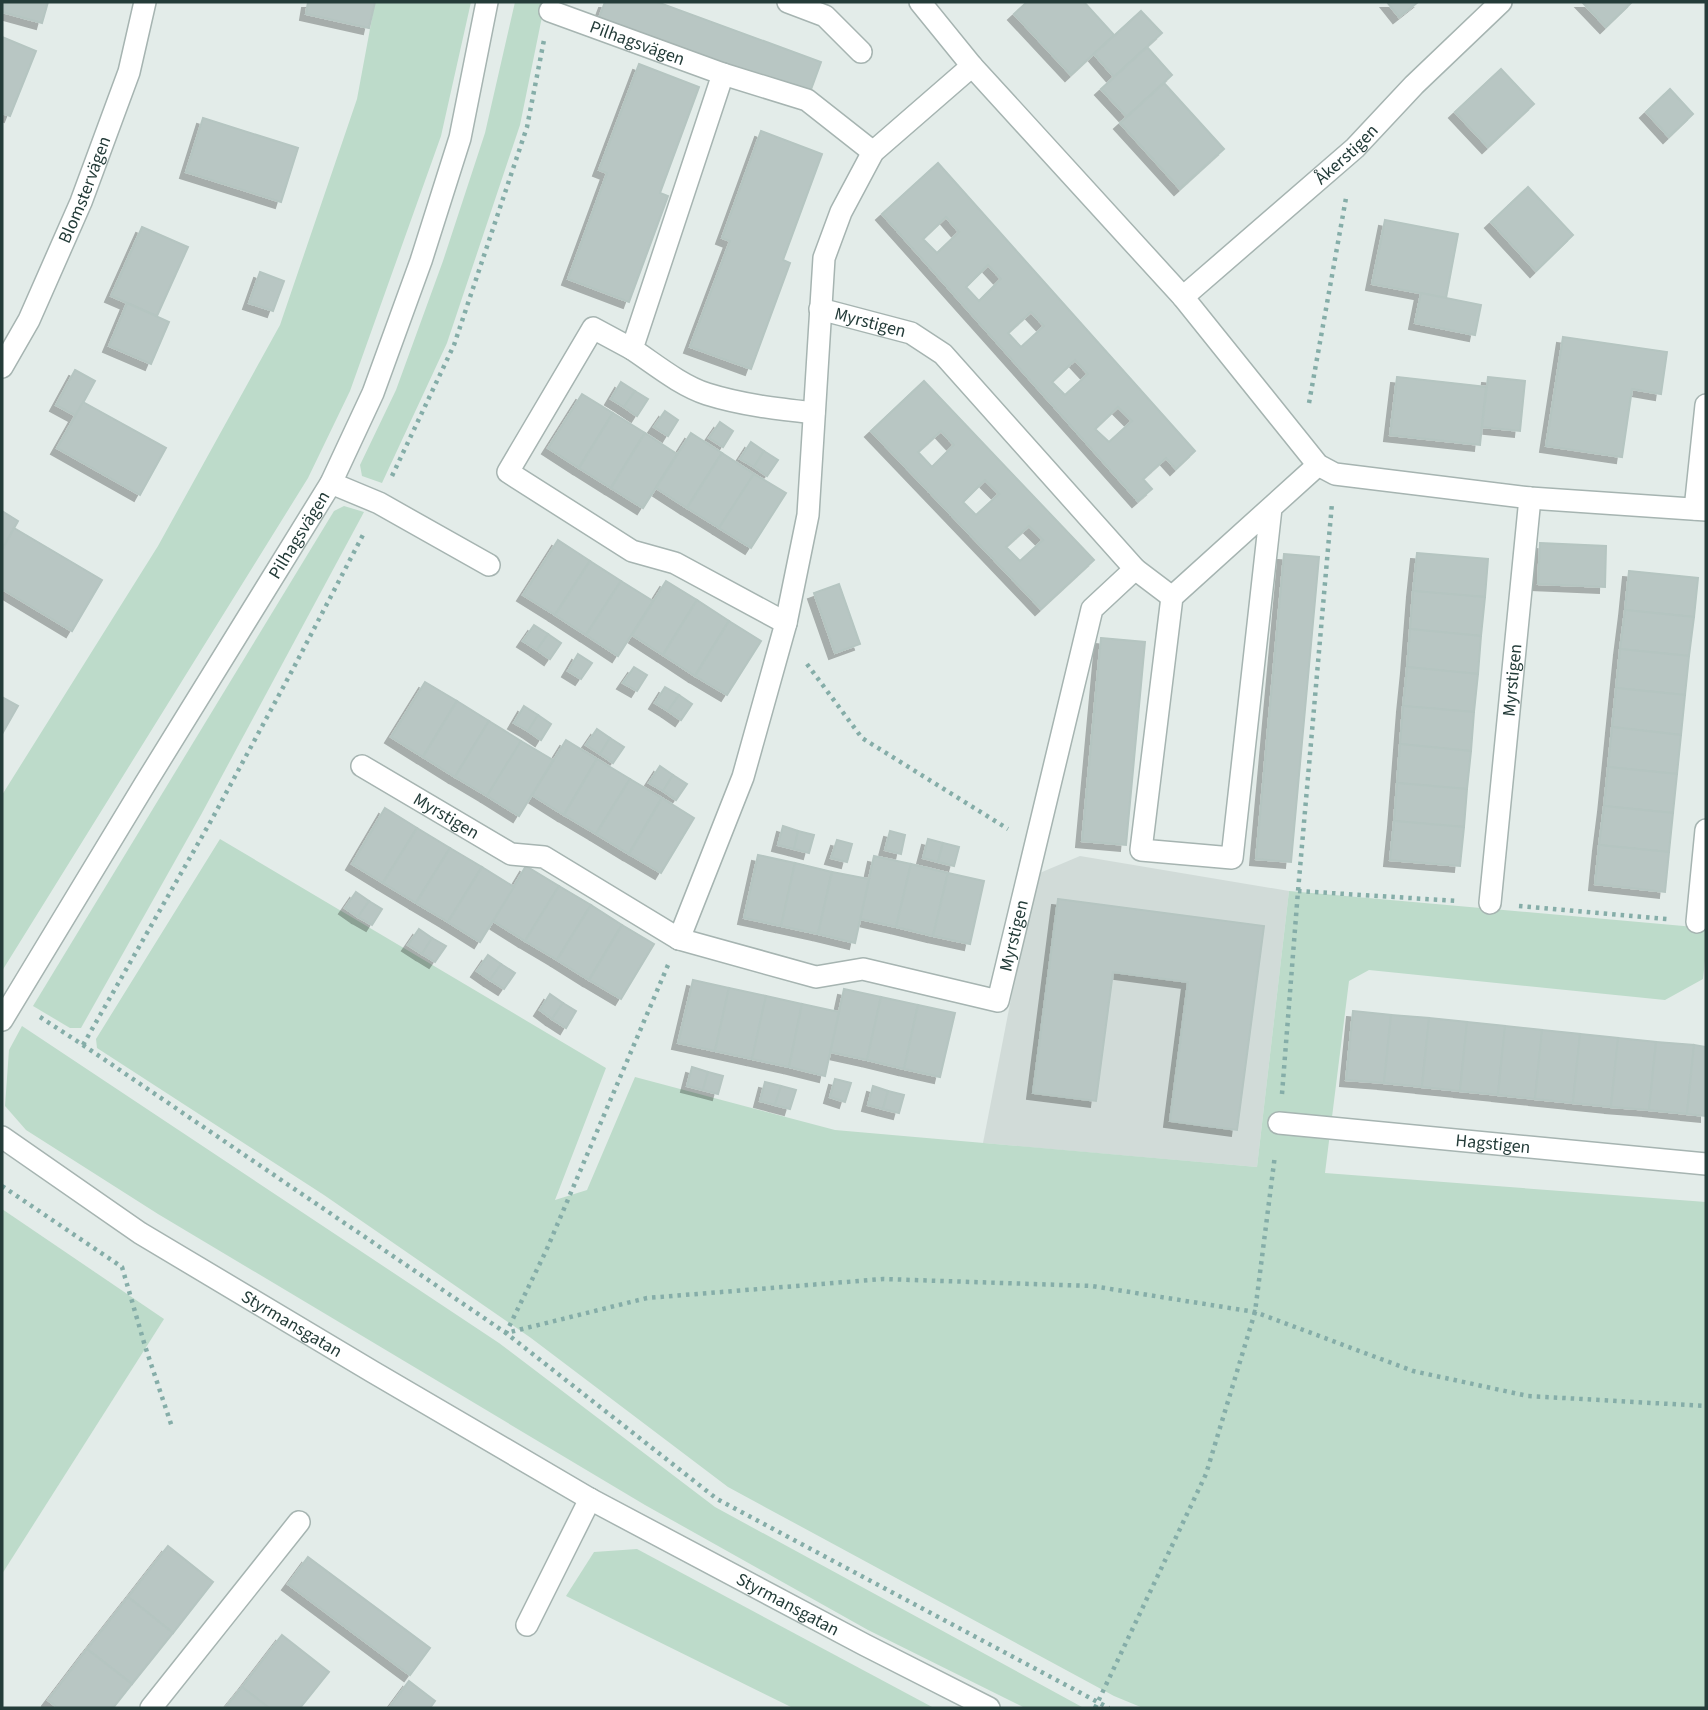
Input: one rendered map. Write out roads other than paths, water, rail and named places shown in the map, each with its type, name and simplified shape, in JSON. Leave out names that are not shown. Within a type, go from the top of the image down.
[{"type":"street","name":"Blomstervägen","points":[[2,367],[29,320],[80,202],[129,72],[145,2]]},
{"type":"street","name":"Pilhagsvägen","points":[[2,1020],[331,483],[373,393],[421,261],[460,138],[487,2]]},
{"type":"street","points":[[788,2],[825,16],[861,52]]},
{"type":"street","points":[[920,2],[972,66],[1182,297],[1318,465],[1335,474],[1530,498],[1701,509],[1706,405]]},
{"type":"street","name":"Åkerstigen","points":[[1182,297],[1355,148],[1414,85],[1501,2]]},
{"type":"street","name":"Pilhagsvägen","points":[[550,11],[723,74],[807,100],[873,152]]},
{"type":"street","points":[[820,309],[824,258],[841,212],[873,152],[972,66]]},
{"type":"street","points":[[632,349],[723,74]]},
{"type":"street","name":"Myrstigen","points":[[679,939],[743,777],[786,623],[808,516],[820,309],[911,333],[943,354],[1135,569],[1172,597]]},
{"type":"street","points":[[786,623],[675,563],[632,551],[508,472],[593,328],[705,393],[754,406],[814,413]]},
{"type":"street","points":[[1271,508],[1232,858],[1141,850],[1172,597],[1318,465]]},
{"type":"street","points":[[331,483],[379,503],[489,565]]},
{"type":"street","name":"Myrstigen","points":[[1490,903],[1530,498]]},
{"type":"street","name":"Myrstigen","points":[[362,766],[511,854],[544,857],[679,939],[817,977],[863,969],[998,1001],[1092,609],[1135,569]]},
{"type":"street","points":[[1697,922],[1706,830]]},
{"type":"street","name":"Hagstigen","points":[[1279,1123],[1706,1164]]},
{"type":"street","name":"Styrmansgatan","points":[[2,1137],[140,1233],[590,1499],[989,1708]]},
{"type":"street","points":[[527,1625],[590,1499]]},
{"type":"street","points":[[151,1708],[299,1522]]}]
